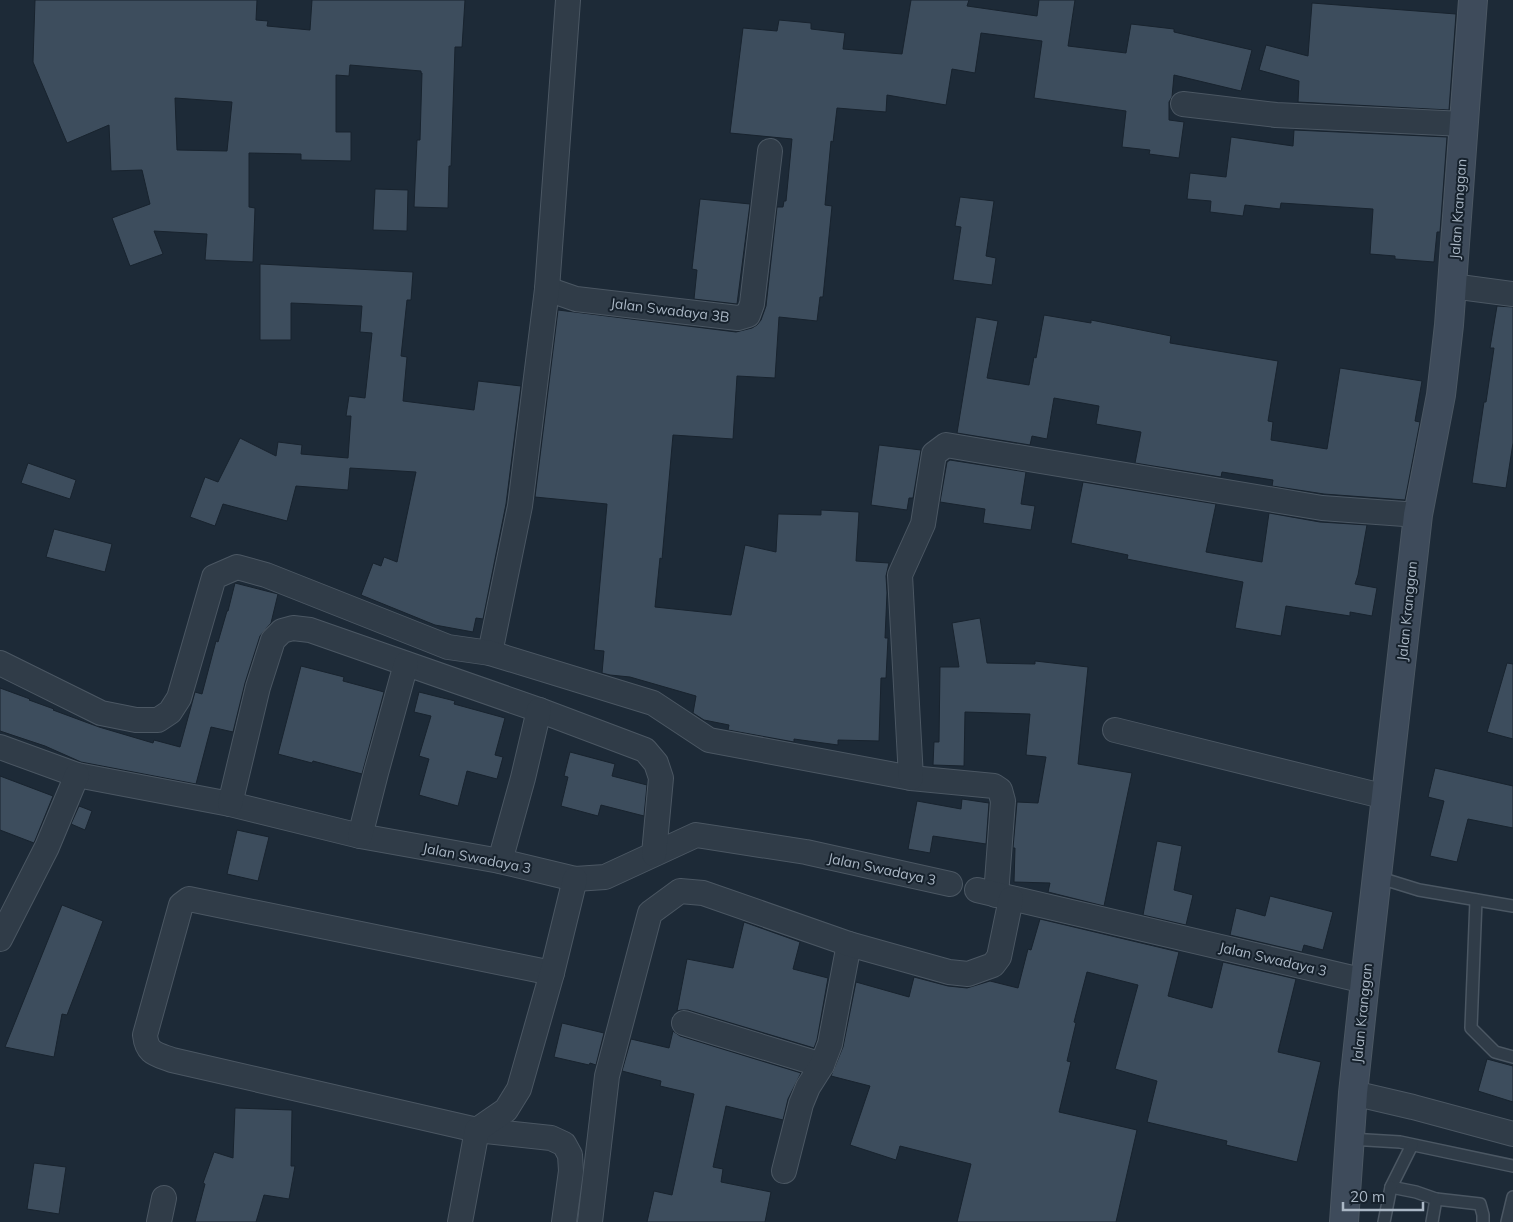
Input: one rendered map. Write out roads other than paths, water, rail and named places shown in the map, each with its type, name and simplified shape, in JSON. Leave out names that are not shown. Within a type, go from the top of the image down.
[{"type":"main road","name":"Jalan Kranggan","points":[[1344,1222],[1353,1093],[1418,515],[1441,395],[1452,286],[1473,0]]},
{"type":"street","points":[[490,653],[520,506],[547,289],[568,0]]},
{"type":"street","points":[[1183,104],[1276,115],[1464,124]]},
{"type":"street","name":"Jalan Swadaya 3B","points":[[547,289],[576,299],[738,318],[748,316],[752,304],[770,151]]},
{"type":"street","points":[[1452,286],[1513,294]]},
{"type":"street","points":[[911,778],[900,576],[922,524],[934,454],[946,445],[1322,508],[1418,515]]},
{"type":"street","points":[[0,663],[100,713],[136,720],[158,720],[170,712],[179,698],[214,577],[237,567],[266,575],[448,647],[490,653],[653,703],[709,740],[911,778],[994,786],[1000,790],[1003,800],[995,895],[999,957],[993,966],[968,974],[949,972],[849,944],[703,893],[680,891],[650,913],[607,1076],[590,1222]]},
{"type":"street","points":[[230,804],[258,687],[273,640],[282,631],[292,628],[310,630],[539,710],[645,750],[651,755],[660,770],[662,778],[654,854]]},
{"type":"street","points":[[360,836],[406,664]]},
{"type":"street","points":[[500,861],[524,778],[539,710]]},
{"type":"street","points":[[1115,730],[1386,798]]},
{"type":"street","name":"Jalan Swadaya 3","points":[[0,747],[77,775],[230,804],[360,836],[500,861],[575,879],[605,877],[696,835],[806,852],[950,884]]},
{"type":"street","points":[[0,939],[47,846],[77,775]]},
{"type":"street","points":[[460,1222],[477,1130],[506,1110],[520,1089],[552,973],[575,879]]},
{"type":"street","name":"Jalan Swadaya 3","points":[[995,895],[1092,916],[1365,981]]},
{"type":"street","points":[[552,973],[190,899],[181,905],[145,1035],[146,1044],[153,1054],[172,1060],[477,1130],[551,1138],[564,1144],[570,1155],[571,1171],[564,1222]]},
{"type":"street","points":[[784,1171],[801,1104],[808,1087],[822,1064],[830,1044],[849,944]]},
{"type":"street","points":[[684,1022],[822,1064]]},
{"type":"street","points":[[1353,1093],[1413,1106],[1513,1134]]},
{"type":"street","points":[[158,1222],[164,1198]]},
{"type":"lane","points":[[1377,877],[1419,890],[1513,906]]},
{"type":"lane","points":[[1476,900],[1471,1028],[1494,1052],[1513,1057]]},
{"type":"lane","points":[[1350,1139],[1412,1144],[1513,1166]]},
{"type":"lane","points":[[1384,1222],[1392,1186],[1412,1144]]},
{"type":"lane","points":[[1392,1186],[1436,1199],[1480,1204],[1484,1215],[1483,1222]]},
{"type":"lane","points":[[1507,1222],[1513,1196]]},
{"type":"lane","points":[[1432,1222],[1436,1199]]}]
